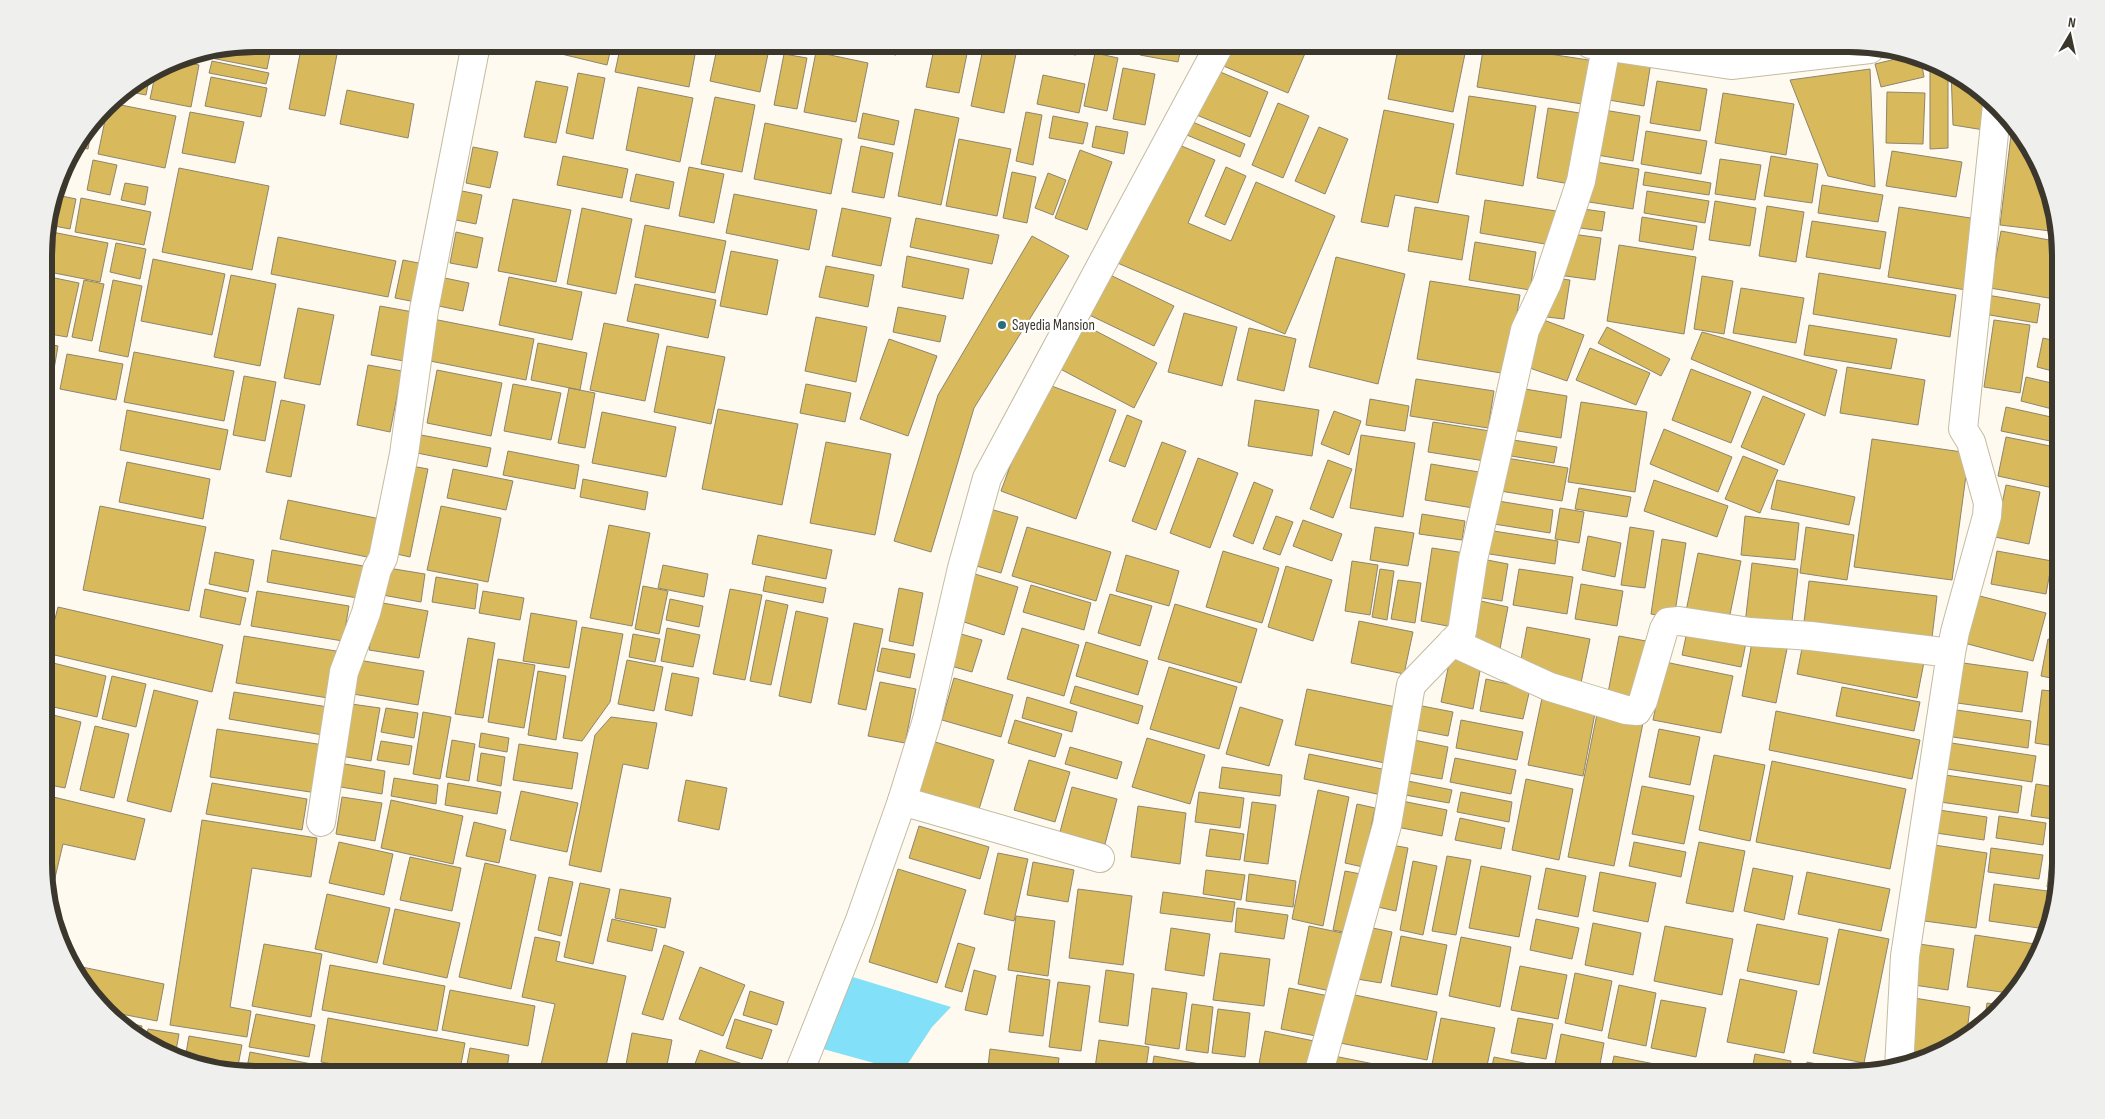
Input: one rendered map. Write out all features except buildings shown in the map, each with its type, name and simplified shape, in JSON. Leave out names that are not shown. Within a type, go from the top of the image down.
[{"type":"street","points":[[322,822],[332,741],[344,672],[366,613],[377,569],[383,558],[404,454],[424,310],[474,52]]},
{"type":"street","points":[[802,1066],[860,920],[902,801],[927,720],[962,568],[987,478],[1216,52]]},
{"type":"street","points":[[1320,1066],[1387,825],[1411,685],[1462,632],[1473,560],[1525,330],[1547,283],[1581,181],[1597,52]]},
{"type":"street","points":[[1701,52],[1716,53],[1731,65],[1837,52]]},
{"type":"street","points":[[1899,1061],[1905,956],[1951,653],[1987,516],[1988,503],[1971,442],[1963,429],[1996,115]]},
{"type":"street","points":[[1452,642],[1550,687],[1626,710],[1637,711],[1643,701],[1664,629],[1668,622],[1679,621],[1750,632],[1811,636],[1951,653]]},
{"type":"street","points":[[902,801],[1100,858]]},
{"type":"water","points":[[843,974],[951,1007],[932,1027],[906,1066],[885,1066],[805,1044]]},
{"type":"place","name":"Sayedia Mansion","points":[[1002,325]]}]
